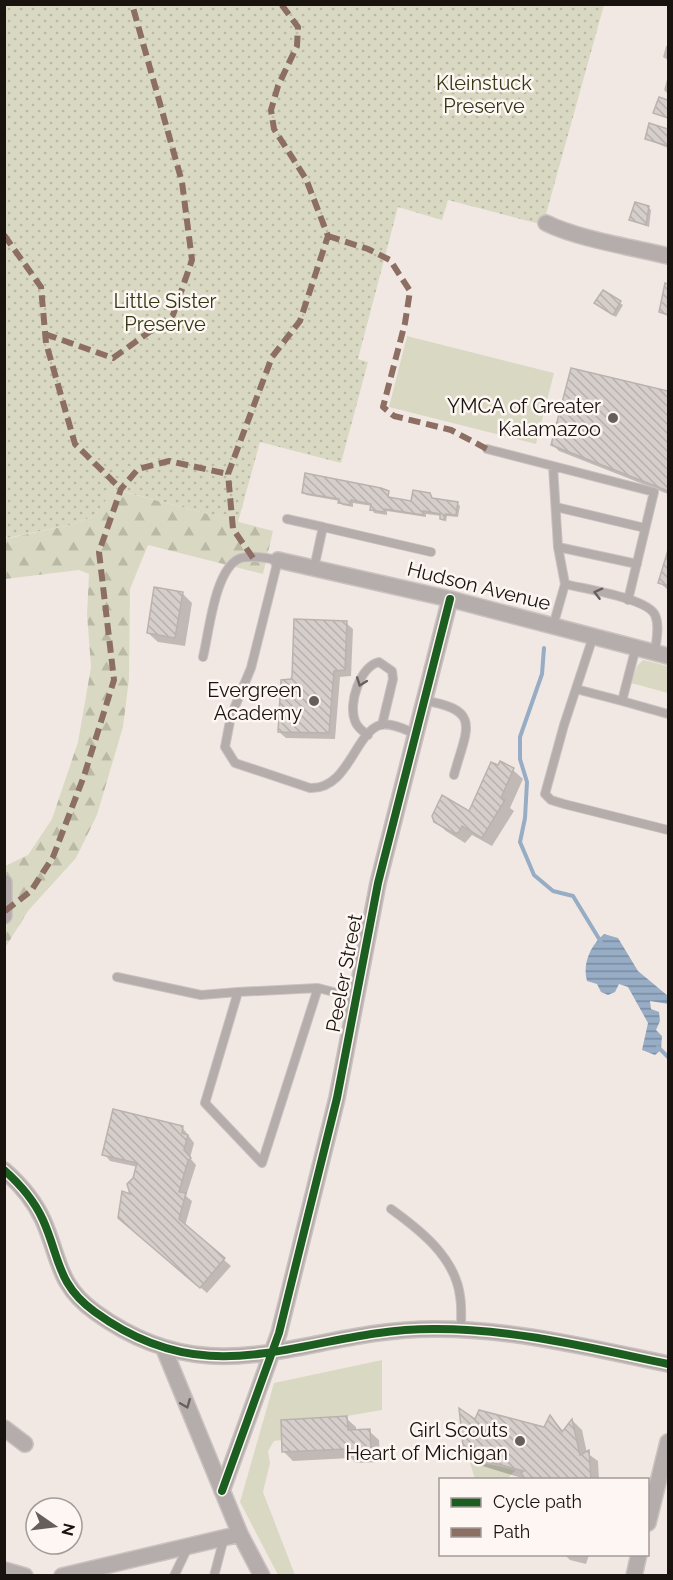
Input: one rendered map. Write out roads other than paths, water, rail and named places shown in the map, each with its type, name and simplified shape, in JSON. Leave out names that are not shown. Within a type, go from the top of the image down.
[{"type":"street","points":[[546,224],[566,233],[584,235],[669,256]]},
{"type":"street","name":"Hudson Avenue","points":[[278,560],[450,599],[662,654]]},
{"type":"street","name":"Peeler Street","points":[[222,1491],[279,1333],[334,1109],[378,884],[418,734],[450,599]]},
{"type":"street","points":[[4,882],[4,916]]},
{"type":"street","points":[[4,1170],[34,1202],[44,1221],[63,1278],[94,1311],[135,1337],[164,1349],[184,1354],[225,1358],[272,1352],[387,1331],[461,1329],[533,1336],[669,1364]]},
{"type":"street","points":[[164,1349],[240,1534],[262,1575]]},
{"type":"street","points":[[4,1428],[25,1444]]},
{"type":"street","points":[[649,1520],[664,1476],[669,1442]]},
{"type":"street","points":[[62,1575],[240,1534]]},
{"type":"street","points":[[634,1575],[639,1556]]},
{"type":"street","points":[[4,1570],[25,1575]]},
{"type":"lane","points":[[487,449],[654,492],[628,600]]},
{"type":"lane","points":[[553,466],[558,547],[565,584],[553,626]]},
{"type":"lane","points":[[555,507],[645,528]]},
{"type":"lane","points":[[287,519],[431,552]]},
{"type":"lane","points":[[314,568],[323,527]]},
{"type":"lane","points":[[558,547],[637,564]]},
{"type":"lane","points":[[203,657],[219,585],[228,566],[243,557],[278,560],[251,668],[231,716],[225,747],[228,755],[236,763],[310,788],[320,789],[328,785],[353,759],[368,735],[382,724],[393,679],[392,671],[379,662],[367,669],[362,676],[353,712],[355,723],[368,735]]},
{"type":"lane","points":[[565,584],[644,603],[655,614],[662,654]]},
{"type":"lane","points":[[593,637],[547,783],[547,798],[669,830]]},
{"type":"lane","points":[[622,701],[636,647]]},
{"type":"lane","points":[[576,689],[669,714]]},
{"type":"lane","points":[[426,701],[458,708],[464,716],[465,729],[454,775]]},
{"type":"lane","points":[[382,724],[397,726],[418,734]]},
{"type":"lane","points":[[117,977],[201,995],[318,988],[357,998]]},
{"type":"lane","points":[[238,992],[205,1103],[262,1163],[318,988]]},
{"type":"lane","points":[[391,1209],[422,1231],[444,1256],[460,1294],[461,1329]]},
{"type":"lane","points":[[214,1575],[224,1538]]},
{"type":"lane","points":[[174,1575],[188,1546]]},
{"type":"water","points":[[604,934],[618,938],[638,971],[668,996],[668,1004],[650,1001],[651,1009],[659,1012],[660,1021],[656,1030],[662,1036],[661,1050],[655,1055],[642,1050],[648,1023],[628,987],[619,984],[615,992],[608,995],[601,992],[597,984],[587,981],[586,968],[589,955],[595,943]]},
{"type":"waterway","points":[[544,648],[542,674],[520,737],[520,759],[527,782],[525,818],[520,842],[534,875],[553,891],[573,896],[601,942]]},
{"type":"waterway","points":[[658,1047],[668,1057]]},
{"type":"place","name":"YMCA of Greater Kalamazoo","points":[[613,418]]},
{"type":"place","name":"Evergreen Academy","points":[[314,701]]},
{"type":"place","name":"Girl Scouts Heart of Michigan","points":[[520,1441]]},
{"type":"park label","name":"Kleinstuck Preserve","points":[[484,94]]},
{"type":"park label","name":"Little Sister Preserve","points":[[165,312]]}]
